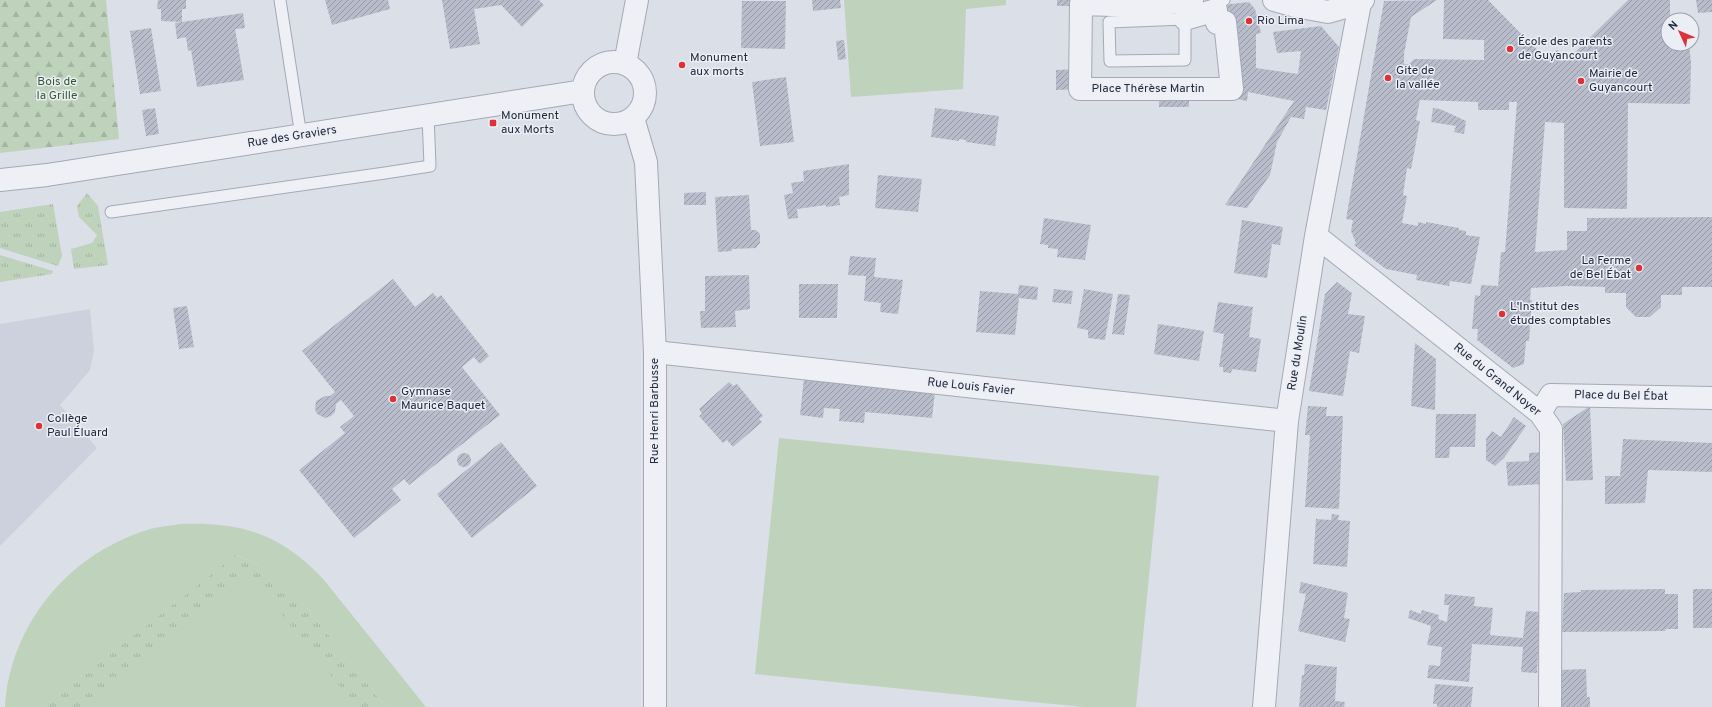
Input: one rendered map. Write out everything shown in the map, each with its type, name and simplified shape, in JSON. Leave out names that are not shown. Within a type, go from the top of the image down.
[{"type":"street","points":[[625,64],[637,0]]},
{"type":"street","points":[[1274,0],[1295,6],[1328,12],[1361,2]]},
{"type":"street","name":"Rue du Moulin","points":[[1264,707],[1287,420],[1316,236],[1361,2]]},
{"type":"street","name":"Place Thérèse Martin","points":[[1081,4],[1172,4],[1186,6],[1216,10],[1218,23],[1225,22],[1232,89],[1080,89],[1081,4]]},
{"type":"street","points":[[606,64],[625,64],[639,75],[644,84],[644,102],[640,111],[633,118],[624,122],[614,124],[600,120],[588,110],[584,101],[585,82],[590,74],[598,67],[606,64]]},
{"type":"street","name":"Rue des Graviers","points":[[0,180],[47,175],[584,91]]},
{"type":"street","name":"Rue Henri Barbusse","points":[[633,118],[646,162],[655,352],[655,707]]},
{"type":"street","name":"Rue du Grand Noyer","points":[[1316,236],[1540,413],[1551,429],[1550,707]]},
{"type":"street","name":"Rue Louis Favier","points":[[655,352],[1287,420]]},
{"type":"street","name":"Place du Bel Ébat","points":[[1540,413],[1551,395],[1712,398]]},
{"type":"lane","points":[[280,0],[301,136]]},
{"type":"lane","name":"Place Thérèse Martin","points":[[1186,6],[1185,60],[1110,61],[1109,22],[1186,6],[1224,0]]},
{"type":"lane","points":[[111,212],[430,166],[428,115]]},
{"type":"shaded area","name":"Collège Paul Éluard","points":[[90,309],[94,351],[90,370],[60,405],[97,448],[0,546],[0,324]]},
{"type":"green space","name":"Bois de la Grille","points":[[0,0],[106,0],[119,139],[0,153]]},
{"type":"green space","points":[[844,0],[1006,0],[1006,5],[966,9],[963,89],[851,97]]},
{"type":"green space","points":[[87,193],[98,206],[108,265],[74,269],[71,249],[92,243],[97,235],[79,217],[77,206]]},
{"type":"green space","points":[[53,204],[62,256],[58,266],[0,248],[0,212]]},
{"type":"green space","points":[[0,255],[53,271],[52,274],[0,282]]},
{"type":"green space","points":[[779,438],[1159,476],[1136,707],[1083,707],[755,674]]},
{"type":"green space","points":[[180,524],[223,525],[242,529],[260,534],[292,552],[308,564],[324,580],[426,707],[386,707],[300,599],[271,572],[236,555],[43,707],[5,707],[9,677],[18,649],[31,622],[48,598],[68,576],[90,558],[116,542],[148,530]]},
{"type":"green space","points":[[235,555],[263,567],[278,577],[300,599],[386,707],[43,707]]},
{"type":"green space","points":[[250,575],[356,707],[82,707]]},
{"type":"building","points":[[158,0],[186,0],[186,9],[182,9],[182,22],[161,21],[161,9],[157,9]]},
{"type":"building","points":[[325,0],[388,0],[390,9],[332,25]]},
{"type":"building","points":[[442,0],[539,0],[544,5],[522,27],[501,5],[474,9],[480,44],[450,49]]},
{"type":"building","points":[[812,0],[840,0],[841,8],[813,11]]},
{"type":"building","points":[[1057,0],[1146,0],[1057,6]]},
{"type":"building","points":[[1437,0],[1411,17],[1404,54],[1404,64],[1409,64],[1414,59],[1484,60],[1484,40],[1443,39],[1444,0],[1488,0],[1547,60],[1557,50],[1566,61],[1628,0],[1670,0],[1670,12],[1660,12],[1660,52],[1690,52],[1690,104],[1628,103],[1627,209],[1564,208],[1564,123],[1545,122],[1535,252],[1567,250],[1567,231],[1587,231],[1587,218],[1712,217],[1712,287],[1682,287],[1682,295],[1661,295],[1661,307],[1650,317],[1636,317],[1626,307],[1626,293],[1605,293],[1605,287],[1567,286],[1531,288],[1530,300],[1532,300],[1529,341],[1526,341],[1524,364],[1513,368],[1477,340],[1478,329],[1472,329],[1475,295],[1480,296],[1481,285],[1498,286],[1501,252],[1505,252],[1517,102],[1509,102],[1509,110],[1478,110],[1478,102],[1420,100],[1416,120],[1420,121],[1411,169],[1407,168],[1403,195],[1407,196],[1402,223],[1418,226],[1418,222],[1426,224],[1426,222],[1459,228],[1459,230],[1466,231],[1466,235],[1480,237],[1471,284],[1450,281],[1449,286],[1416,280],[1417,275],[1386,269],[1354,245],[1356,243],[1351,231],[1353,220],[1346,219],[1384,1]]},
{"type":"building","points":[[1696,0],[1712,0],[1712,12],[1698,12]]},
{"type":"building","points":[[742,1],[786,1],[785,49],[741,48]]},
{"type":"building","points":[[1249,2],[1255,9],[1261,33],[1256,34],[1256,68],[1298,74],[1301,51],[1277,53],[1273,32],[1321,26],[1339,47],[1326,110],[1306,107],[1304,119],[1291,117],[1277,142],[1270,175],[1247,208],[1225,205],[1294,101],[1248,92],[1247,101],[1232,98],[1189,99],[1189,107],[1159,107],[1159,89],[1232,89],[1223,5]]},
{"type":"building","points":[[243,13],[245,28],[235,29],[244,80],[197,87],[191,50],[188,51],[186,37],[177,39],[175,23]]},
{"type":"building","points":[[151,28],[161,91],[140,94],[130,31]]},
{"type":"building","points":[[844,40],[846,59],[838,60],[836,41]]},
{"type":"building","points":[[1081,69],[1080,89],[1056,90],[1056,70]]},
{"type":"building","points":[[786,77],[794,142],[760,146],[752,82]]},
{"type":"building","points":[[155,108],[159,134],[146,136],[142,110]]},
{"type":"building","points":[[935,108],[999,116],[995,146],[966,142],[966,140],[959,139],[959,141],[931,137]]},
{"type":"building","points":[[1433,108],[1440,109],[1466,121],[1464,134],[1454,132],[1456,126],[1431,122]]},
{"type":"building","points":[[849,164],[849,195],[839,197],[840,205],[826,207],[826,205],[797,209],[798,218],[788,219],[784,195],[793,193],[791,183],[804,181],[803,171]]},
{"type":"building","points":[[878,175],[922,179],[918,212],[875,208]]},
{"type":"building","points":[[706,192],[706,205],[684,205],[684,193]]},
{"type":"building","points":[[749,195],[751,230],[756,230],[760,234],[760,243],[756,248],[732,249],[732,251],[718,252],[715,197]]},
{"type":"building","points":[[1044,218],[1091,225],[1085,260],[1057,257],[1058,249],[1048,248],[1048,245],[1040,244]]},
{"type":"building","points":[[1242,220],[1283,227],[1280,245],[1272,244],[1267,278],[1234,273]]},
{"type":"building","points":[[850,256],[876,258],[874,277],[903,280],[898,314],[880,312],[881,303],[864,301],[866,276],[848,275]]},
{"type":"building","points":[[749,275],[750,309],[735,311],[736,327],[701,328],[700,311],[705,311],[705,276]]},
{"type":"building","points":[[393,279],[415,307],[433,293],[437,298],[441,295],[489,356],[480,364],[474,357],[462,367],[500,415],[409,485],[404,479],[392,489],[401,500],[354,538],[299,470],[345,433],[340,427],[354,416],[341,400],[336,404],[335,412],[331,416],[325,418],[317,414],[315,409],[316,401],[325,396],[330,396],[335,392],[302,351]]},
{"type":"building","points":[[1337,282],[1352,293],[1348,314],[1365,316],[1359,353],[1350,351],[1343,396],[1309,391],[1325,294]]},
{"type":"building","points":[[799,284],[838,284],[837,318],[799,318]]},
{"type":"building","points":[[1019,285],[1038,287],[1037,300],[1019,298],[1015,335],[976,332],[980,291],[1018,294]]},
{"type":"building","points":[[1054,289],[1073,291],[1071,304],[1052,302]]},
{"type":"building","points":[[1084,289],[1113,294],[1105,340],[1088,338],[1088,330],[1077,328]]},
{"type":"building","points":[[1118,294],[1130,295],[1124,335],[1112,334]]},
{"type":"building","points":[[1218,302],[1253,307],[1249,337],[1261,339],[1256,372],[1232,369],[1231,373],[1223,372],[1223,367],[1219,367],[1224,334],[1213,332]]},
{"type":"building","points":[[187,306],[194,347],[179,349],[173,308]]},
{"type":"building","points":[[1158,324],[1204,331],[1199,361],[1154,354]]},
{"type":"building","points":[[1415,343],[1436,359],[1435,410],[1411,406]]},
{"type":"building","points":[[804,378],[935,392],[932,418],[865,412],[864,423],[839,421],[840,409],[824,408],[823,418],[800,415]]},
{"type":"building","points":[[729,382],[733,386],[737,384],[763,416],[759,419],[762,422],[733,447],[727,440],[723,443],[699,416],[702,414],[699,409]]},
{"type":"building","points":[[1308,406],[1327,407],[1326,416],[1343,416],[1339,509],[1305,507],[1310,435],[1305,435]]},
{"type":"building","points":[[1590,406],[1593,480],[1566,481],[1563,424]]},
{"type":"building","points":[[1436,414],[1476,414],[1475,447],[1450,447],[1449,458],[1435,458]]},
{"type":"building","points":[[1514,417],[1526,426],[1504,458],[1495,466],[1486,460],[1486,439],[1492,431],[1501,437]]},
{"type":"building","points":[[1623,439],[1712,443],[1712,472],[1648,470],[1645,503],[1605,504],[1605,476],[1620,476]]},
{"type":"building","points":[[501,442],[537,486],[472,538],[437,494]]},
{"type":"building","points":[[1540,452],[1543,484],[1508,486],[1506,462],[1529,461],[1529,453]]},
{"type":"building","points":[[461,453],[467,453],[471,457],[471,463],[467,467],[461,467],[457,463],[457,457]]},
{"type":"building","points":[[1332,514],[1339,515],[1338,520],[1350,521],[1347,567],[1313,564],[1316,519],[1331,520]]},
{"type":"building","points":[[1301,582],[1348,593],[1344,618],[1350,619],[1345,642],[1298,631],[1306,594],[1299,593]]},
{"type":"building","points":[[1665,589],[1665,594],[1678,594],[1678,629],[1666,629],[1665,631],[1562,632],[1564,593],[1581,592],[1581,590]]},
{"type":"building","points":[[1693,589],[1712,589],[1712,628],[1693,628]]},
{"type":"building","points":[[1445,594],[1475,597],[1474,606],[1493,608],[1490,635],[1523,638],[1526,611],[1540,612],[1537,673],[1521,672],[1523,647],[1472,644],[1469,682],[1427,678],[1429,665],[1440,666],[1442,647],[1427,645],[1431,626],[1408,618],[1410,610],[1421,614],[1422,610],[1439,615],[1438,619],[1447,622],[1449,605],[1444,605]]},
{"type":"building","points":[[1305,664],[1337,667],[1335,701],[1345,702],[1344,707],[1299,707],[1302,675],[1304,675]]},
{"type":"building","points":[[1586,669],[1587,697],[1590,697],[1590,707],[1558,707],[1558,670]]},
{"type":"building","points":[[1435,684],[1473,687],[1471,707],[1437,707],[1437,704],[1433,704]]},
{"type":"place","name":"Rio Lima","points":[[1249,21]]},
{"type":"place","name":"École des parents de Guyancourt","points":[[1510,49]]},
{"type":"place","name":"Monument aux morts","points":[[682,65]]},
{"type":"place","name":"Gite de la vallée","points":[[1388,78]]},
{"type":"place","name":"Mairie de Guyancourt","points":[[1581,81]]},
{"type":"place","name":"Monument aux Morts","points":[[493,123]]},
{"type":"place","name":"La Ferme de Bel Ébat","points":[[1639,268]]},
{"type":"place","name":"L'Institut des études comptables","points":[[1502,314]]},
{"type":"place","name":"Gymnase Maurice Baquet","points":[[393,399]]},
{"type":"place","name":"Collège Paul Éluard","points":[[39,426]]}]
